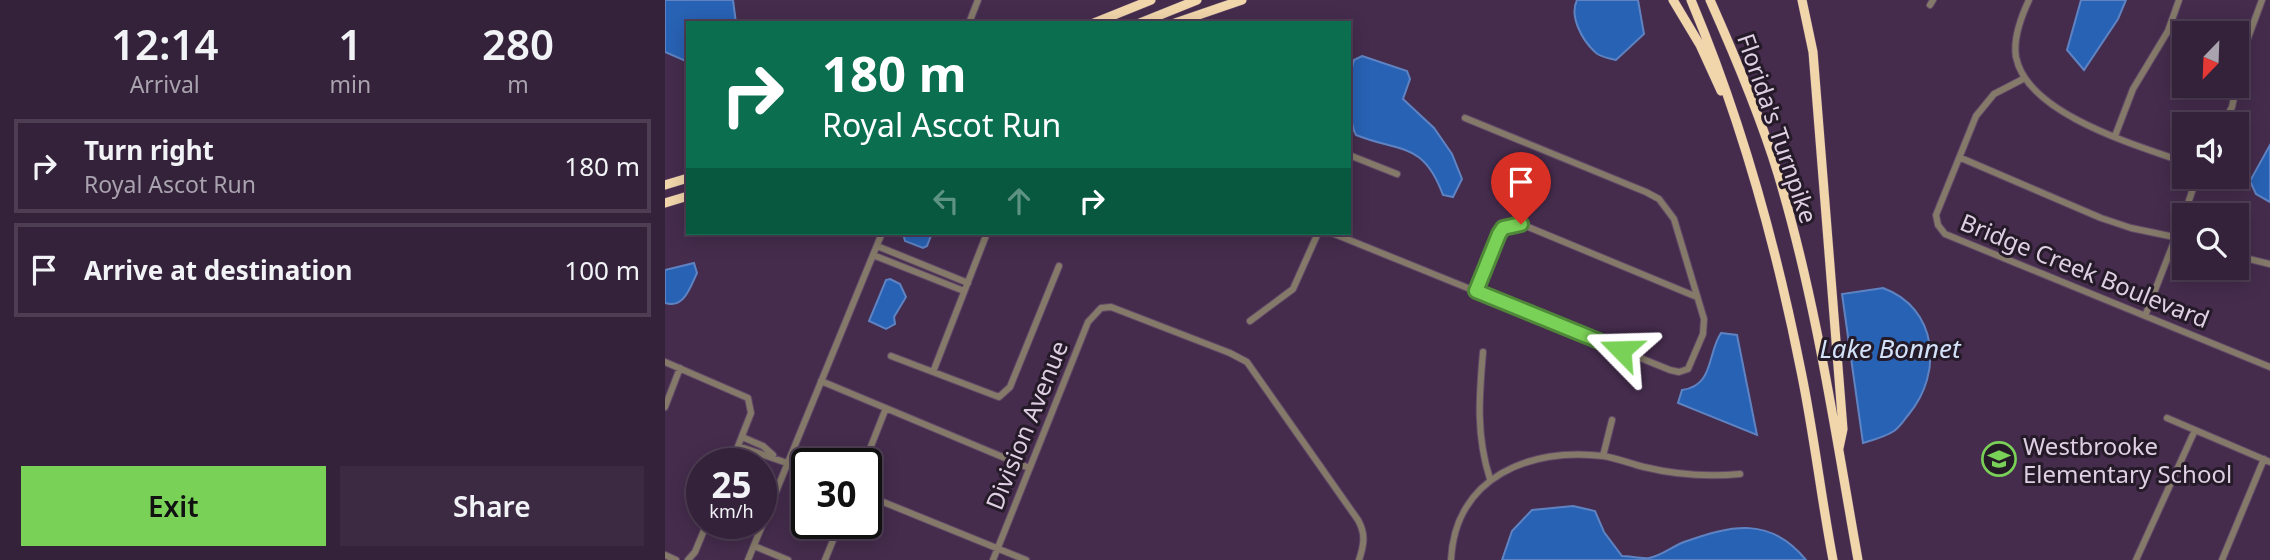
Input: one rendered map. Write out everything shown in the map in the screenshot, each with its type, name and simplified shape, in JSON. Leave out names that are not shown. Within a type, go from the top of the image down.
[{"type":"highway","points":[[1099,21],[1151,0]]},
{"type":"highway","points":[[1145,21],[1197,0]]},
{"type":"highway","points":[[1181,21],[1242,0]]},
{"type":"highway","points":[[1673,0],[1700,45],[1734,120]]},
{"type":"highway","name":"Florida's Turnpike","points":[[1691,0],[1717,62],[1756,186],[1787,306],[1833,560]]},
{"type":"highway","name":"Florida's Turnpike","points":[[1710,0],[1777,170],[1811,303],[1858,560]]},
{"type":"highway","points":[[1802,0],[1815,77],[1843,429],[1839,449]]},
{"type":"highway","points":[[665,185],[686,179]]},
{"type":"highway","points":[[665,203],[686,197]]},
{"type":"street","points":[[970,21],[978,0]]},
{"type":"street","points":[[2028,0],[2017,35],[2016,57],[2025,78],[2056,109],[2115,136],[2172,157]]},
{"type":"street","points":[[2115,136],[2133,89],[2168,31],[2179,0]]},
{"type":"street","points":[[2229,112],[2245,46],[2262,0]]},
{"type":"street","name":"Bridge Creek Boulevard","points":[[2025,78],[1985,103],[1976,116],[1936,215],[1938,225],[1945,234],[2270,367]]},
{"type":"street","points":[[1337,235],[1679,372],[1688,369],[1694,361],[1703,334],[1704,319],[1674,219],[1659,199],[1465,118]]},
{"type":"street","points":[[1351,156],[1397,174]]},
{"type":"street","points":[[1961,158],[2101,218],[2131,228],[2172,236]]},
{"type":"street","points":[[1476,291],[1503,228],[1521,224],[1697,297]]},
{"type":"street","points":[[748,560],[882,235]]},
{"type":"street","points":[[933,372],[986,235]]},
{"type":"street","points":[[1250,321],[1293,289],[1317,235]]},
{"type":"street","points":[[877,246],[968,283]]},
{"type":"street","points":[[873,255],[964,291]]},
{"type":"street","points":[[2145,316],[2172,258]]},
{"type":"street","points":[[2249,259],[2270,264]]},
{"type":"street","points":[[891,356],[990,396],[999,397],[1007,393],[1059,266]]},
{"type":"street","name":"Division Avenue","points":[[993,560],[1088,322],[1101,308],[1121,309],[1230,352],[1247,362],[1364,530],[1359,560]]},
{"type":"street","points":[[1483,352],[1478,405],[1479,434],[1490,479]]},
{"type":"street","points":[[665,362],[748,398],[751,414],[738,446],[745,448]]},
{"type":"street","points":[[665,407],[680,368]]},
{"type":"street","points":[[821,381],[1030,468]]},
{"type":"street","points":[[870,448],[886,408]]},
{"type":"street","points":[[2167,418],[2267,460],[2222,560]]},
{"type":"street","points":[[1603,456],[1612,420]]},
{"type":"street","points":[[2136,560],[2195,430]]},
{"type":"street","points":[[742,437],[765,448]]},
{"type":"street","points":[[1451,560],[1459,522],[1473,497],[1490,479],[1517,464],[1540,457],[1603,456],[1680,475],[1740,474]]},
{"type":"street","points":[[777,457],[791,463]]},
{"type":"street","points":[[882,501],[1026,560]]},
{"type":"street","points":[[688,560],[695,552],[700,539]]},
{"type":"street","points":[[825,560],[834,539]]},
{"type":"street","points":[[754,546],[788,560]]},
{"type":"street","points":[[665,555],[676,560]]},
{"type":"water","points":[[665,0],[733,0],[736,21],[686,21],[686,61],[665,52]]},
{"type":"water","points":[[1577,0],[1638,0],[1644,34],[1616,60],[1599,55],[1590,47],[1578,28],[1575,13]]},
{"type":"water","points":[[2081,0],[2126,0],[2118,19],[2084,70],[2067,50]]},
{"type":"water","points":[[1362,56],[1407,71],[1410,79],[1403,99],[1434,128],[1452,154],[1462,179],[1453,197],[1443,195],[1427,165],[1419,157],[1356,135],[1351,115],[1354,60]]},
{"type":"water","points":[[2270,145],[2270,202],[2256,194],[2250,181]]},
{"type":"water","points":[[904,235],[931,235],[927,246],[923,248],[905,241]]},
{"type":"water","points":[[694,263],[697,273],[689,291],[677,303],[665,303],[665,270]]},
{"type":"water","points":[[886,280],[900,284],[906,297],[894,317],[895,324],[886,329],[869,321]]},
{"type":"water","name":"Lake Bonnet","points":[[1883,288],[1901,297],[1915,310],[1929,343],[1930,361],[1920,398],[1902,423],[1890,433],[1863,443],[1842,294]]},
{"type":"water","points":[[1721,333],[1737,335],[1757,435],[1678,403],[1682,390],[1692,387],[1705,376]]},
{"type":"water","points":[[1573,506],[1595,511],[1604,532],[1622,556],[1649,558],[1684,542],[1718,531],[1749,528],[1779,536],[1806,560],[1502,560],[1512,531],[1532,510]]},
{"type":"place","name":"Westbrooke Elementary School","points":[[1999,459]]},
{"type":"route","points":[[1521,224],[1511,224],[1503,228],[1476,291],[1621,350]]}]
